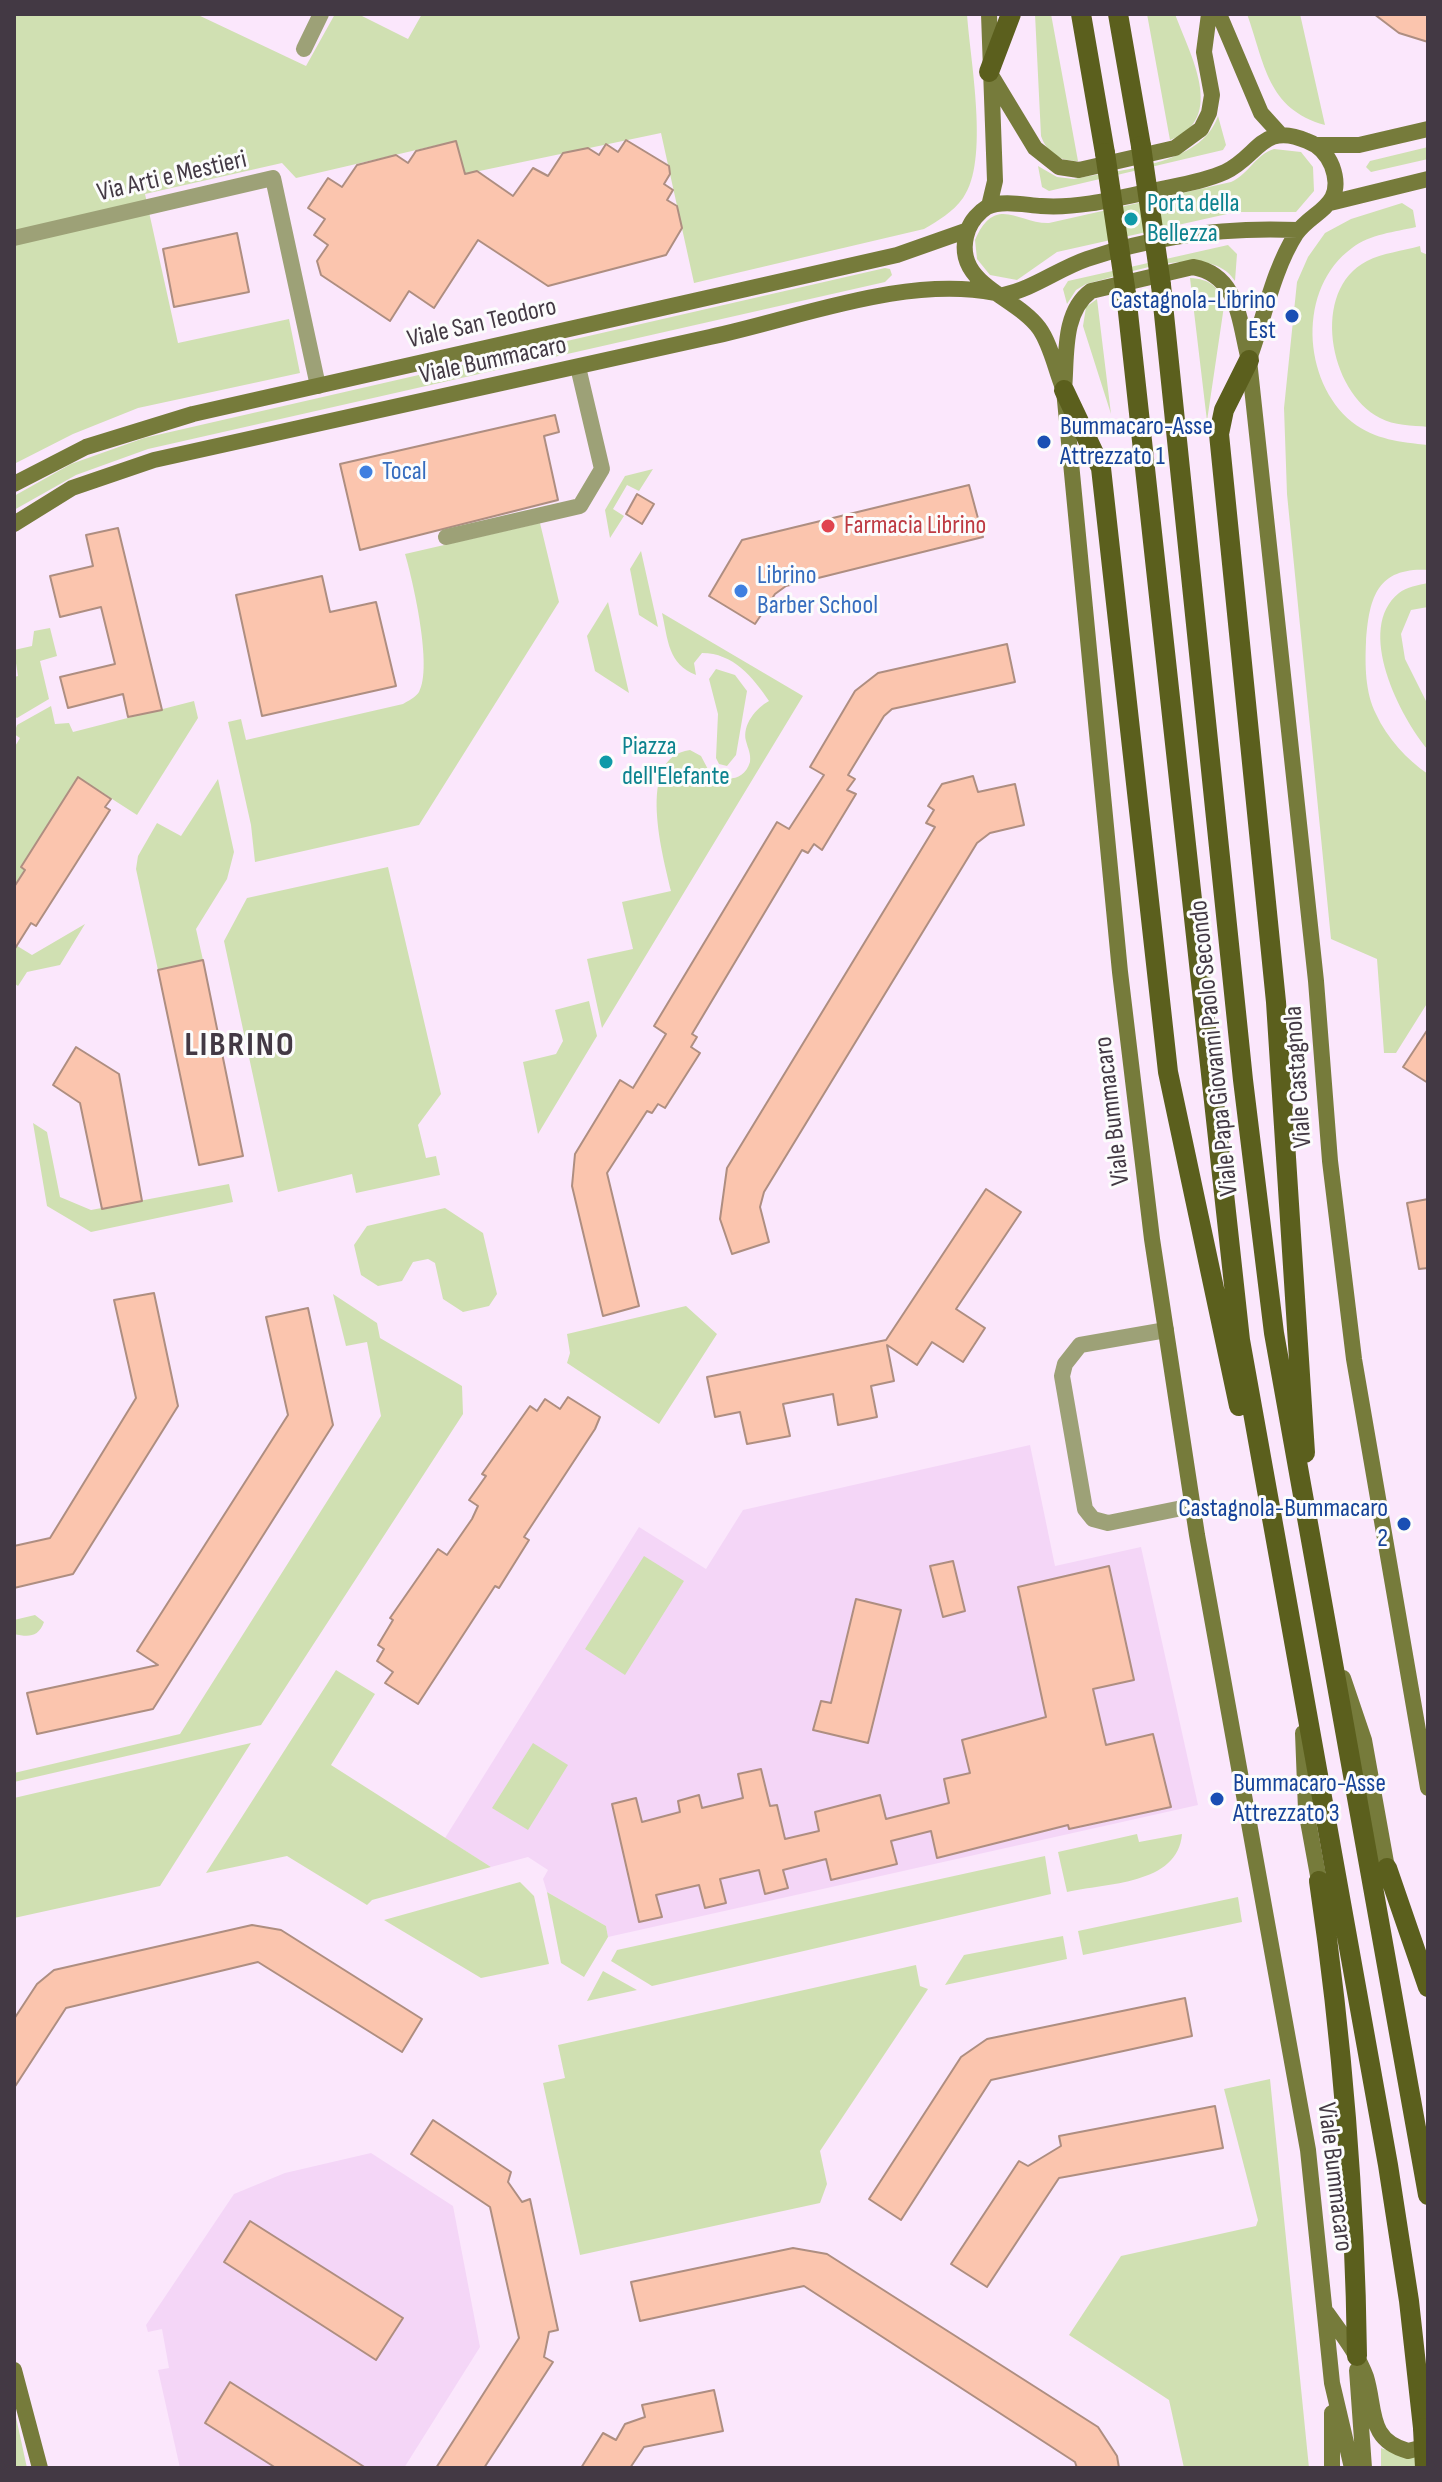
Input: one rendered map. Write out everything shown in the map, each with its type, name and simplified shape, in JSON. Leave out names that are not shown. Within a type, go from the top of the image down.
[{"type":"main road","points":[[989,14],[995,181],[989,206]]},
{"type":"main road","points":[[989,72],[1011,14]]},
{"type":"main road","name":"Viale Papa Giovanni Paolo Secondo","points":[[1081,14],[1126,294],[1240,1340],[1301,1687],[1315,1809],[1328,1879]]},
{"type":"main road","name":"Viale Papa Giovanni Paolo Secondo","points":[[1118,14],[1161,285],[1245,1096],[1274,1333],[1322,1615],[1379,1869]]},
{"type":"main road","points":[[989,72],[1035,148],[1059,167],[1079,170],[1175,148],[1201,129],[1209,113],[1212,95],[1204,52],[1209,14]]},
{"type":"main road","points":[[1219,14],[1261,113],[1280,134],[1318,145],[1359,145],[1428,129]]},
{"type":"main road","points":[[1280,134],[1261,142],[1227,171],[1190,183],[1063,208],[989,206],[976,215],[968,230],[968,265],[975,278],[999,294],[1040,330],[1101,468],[1168,1072],[1216,1309],[1283,1589]]},
{"type":"main road","points":[[1318,145],[1331,164],[1336,183],[1330,203]]},
{"type":"main road","points":[[1309,1541],[1302,1382],[1276,1002],[1219,434],[1224,410],[1249,360],[1288,249],[1298,230],[1330,203],[1428,179]]},
{"type":"main road","points":[[999,294],[1026,288],[1089,258],[1194,235],[1243,228],[1298,230]]},
{"type":"main road","name":"Viale San Teodoro","points":[[14,484],[54,461],[123,434],[318,386],[897,255],[968,230]]},
{"type":"main road","name":"Viale Castagnola","points":[[1064,390],[1071,315],[1079,300],[1091,291],[1193,267],[1209,270],[1228,285],[1249,360],[1316,981],[1330,1161],[1354,1359],[1428,1787]]},
{"type":"main road","name":"Viale Bummacaro","points":[[14,524],[72,488],[154,460],[578,367],[900,292],[963,286],[999,294]]},
{"type":"main road","name":"Viale Bummacaro","points":[[1064,390],[1120,972],[1166,1330],[1192,1506],[1308,2150],[1332,2383],[1352,2468]]},
{"type":"main road","points":[[1379,1869],[1428,1987]]},
{"type":"main road","points":[[1379,1869],[1428,2195]]},
{"type":"main road","points":[[1328,1879],[1329,1950],[1356,2262],[1357,2356],[1364,2468]]},
{"type":"main road","points":[[1328,1879],[1391,2180],[1409,2301],[1425,2437],[1425,2468]]},
{"type":"main road","points":[[1327,2312],[1357,2356],[1366,2379],[1373,2423],[1381,2437],[1408,2451],[1425,2437]]},
{"type":"main road","points":[[14,2370],[40,2468]]},
{"type":"main road","points":[[1332,2383],[1332,2468]]},
{"type":"street","points":[[304,49],[321,14]]},
{"type":"street","name":"Via Arti e Mestieri","points":[[14,238],[273,178],[318,386]]},
{"type":"street","points":[[446,537],[580,506],[602,469],[578,367]]},
{"type":"street","points":[[1166,1330],[1080,1345],[1065,1364],[1062,1376],[1085,1509],[1093,1519],[1108,1523],[1192,1506]]},
{"type":"shaded area","points":[[1030,1445],[1055,1566],[1141,1547],[1198,1805],[608,1937],[606,1926],[547,1892],[543,1879],[548,1870],[528,1857],[491,1867],[445,1838],[639,1527],[706,1569],[743,1510]]},
{"type":"shaded area","points":[[371,2153],[453,2206],[480,2347],[404,2468],[180,2468],[158,2370],[169,2368],[162,2329],[148,2332],[146,2325],[234,2194],[285,2173]]},
{"type":"green space","points":[[14,14],[196,14],[306,66],[335,14],[358,14],[408,39],[422,14],[967,14],[976,109],[975,160],[971,181],[963,198],[950,212],[924,229],[694,283],[661,133],[465,174],[455,141],[296,178],[282,163],[145,194],[178,343],[289,319],[300,373],[138,408],[73,434],[14,464]]},
{"type":"green space","points":[[1035,14],[1051,14],[1078,161],[1055,155],[1041,136]]},
{"type":"green space","points":[[1147,14],[1175,14],[1200,84],[1201,101],[1197,117],[1187,130],[1170,140]]},
{"type":"green space","points":[[1247,14],[1300,14],[1325,125],[1306,118],[1280,96],[1264,67]]},
{"type":"green space","points":[[1218,116],[1226,145],[1223,150],[1049,191],[1042,187],[1038,166],[1057,177],[1074,179],[1157,162],[1195,146],[1209,133]]},
{"type":"green space","points":[[1428,147],[1428,159],[1371,172],[1366,167],[1370,161]]},
{"type":"green space","points":[[1274,149],[1301,152],[1313,167],[1314,191],[1296,212],[1236,212],[1057,252],[1017,280],[990,275],[977,259],[975,240],[983,226],[999,214],[1049,223],[1231,182]]},
{"type":"green space","points":[[1402,203],[1413,210],[1416,227],[1367,240],[1352,248],[1334,265],[1322,286],[1315,310],[1313,335],[1323,383],[1335,404],[1352,422],[1379,436],[1428,445],[1428,570],[1397,574],[1379,588],[1373,599],[1366,642],[1366,669],[1372,706],[1398,748],[1428,774],[1428,1002],[1396,1053],[1384,1053],[1377,959],[1331,939],[1287,494],[1284,408],[1297,282],[1308,257],[1325,233],[1351,219]]},
{"type":"green space","points":[[1228,245],[1237,254],[1235,281],[1223,269],[1206,263],[1166,264],[1086,284],[1076,290],[1067,304],[1063,289],[1068,281]]},
{"type":"green space","points":[[1420,246],[1421,252],[1428,255],[1428,427],[1385,421],[1362,405],[1348,387],[1338,365],[1333,341],[1333,317],[1338,294],[1349,275],[1373,258]]},
{"type":"green space","points":[[890,269],[892,275],[885,282],[148,449],[76,475],[14,510],[14,496],[71,464],[144,438]]},
{"type":"green space","points":[[1190,278],[1213,285],[1224,306],[1207,421]]},
{"type":"green space","points":[[1097,299],[1111,414],[1083,326],[1086,307]]},
{"type":"green space","points":[[653,469],[639,491],[627,485],[613,509],[624,516],[610,538],[605,510],[625,476]]},
{"type":"green space","points":[[540,523],[559,602],[419,825],[255,862],[251,825],[228,722],[241,719],[246,740],[403,704],[412,699],[419,692],[424,664],[420,624],[405,554]]},
{"type":"green space","points":[[641,551],[658,627],[639,615],[630,569]]},
{"type":"green space","points":[[1428,583],[1428,607],[1411,610],[1401,634],[1405,659],[1428,705],[1428,750],[1406,717],[1386,673],[1381,650],[1381,628],[1386,609],[1399,593]]},
{"type":"green space","points":[[608,602],[629,693],[595,671],[587,636]]},
{"type":"green space","points":[[662,613],[803,696],[602,1028],[587,959],[633,949],[622,902],[671,891],[657,811],[662,770],[673,757],[690,750],[701,756],[711,775],[729,779],[740,776],[750,762],[745,735],[748,723],[759,708],[769,701],[749,675],[723,657],[702,653],[694,663],[696,675],[687,670],[671,650]]},
{"type":"green space","points":[[50,628],[57,656],[40,661],[49,699],[17,718],[14,716],[14,677],[18,676],[14,650],[32,646],[34,631]]},
{"type":"green space","points":[[716,669],[735,675],[747,691],[736,755],[727,766],[719,764],[716,758],[718,714],[709,679]]},
{"type":"green space","points":[[194,701],[198,718],[137,815],[78,777],[21,867],[25,870],[14,887],[14,748],[20,738],[14,734],[17,725],[51,706],[55,724],[69,723],[73,732]]},
{"type":"green space","points":[[218,779],[234,852],[227,879],[196,929],[203,960],[158,970],[136,869],[138,856],[157,823],[181,836]]},
{"type":"green space","points":[[388,867],[441,1094],[418,1125],[426,1158],[436,1156],[440,1175],[356,1193],[352,1174],[278,1192],[224,941],[247,898]]},
{"type":"green space","points":[[85,924],[60,965],[27,972],[18,986],[14,983],[14,944],[32,955]]},
{"type":"green space","points":[[589,1001],[597,1036],[538,1134],[523,1062],[556,1054],[563,1041],[555,1010]]},
{"type":"green space","points":[[33,1123],[47,1132],[60,1197],[91,1210],[229,1184],[233,1202],[91,1232],[47,1206]]},
{"type":"green space","points":[[445,1208],[483,1233],[497,1294],[489,1306],[463,1312],[443,1299],[435,1263],[428,1259],[413,1262],[402,1281],[378,1286],[361,1275],[354,1245],[367,1226]]},
{"type":"green space","points":[[333,1294],[377,1323],[380,1338],[462,1386],[463,1414],[261,1725],[14,1782],[14,1773],[180,1734],[381,1416],[367,1342],[346,1346]]},
{"type":"green space","points":[[686,1306],[717,1334],[659,1424],[567,1363],[570,1353],[567,1334]]},
{"type":"green space","points":[[644,1556],[684,1581],[625,1675],[585,1649]]},
{"type":"green space","points":[[35,1615],[44,1622],[36,1634],[14,1634],[14,1620]]},
{"type":"green space","points":[[336,1670],[375,1694],[331,1765],[491,1867],[372,1900],[367,1905],[287,1856],[206,1873]]},
{"type":"green space","points":[[251,1743],[160,1886],[14,1918],[14,1798]]},
{"type":"green space","points":[[533,1743],[568,1765],[528,1830],[492,1808]]},
{"type":"green space","points":[[1137,1834],[1139,1842],[1182,1834],[1178,1851],[1168,1863],[1154,1872],[1138,1879],[1067,1892],[1058,1852]]},
{"type":"green space","points":[[1045,1856],[1051,1894],[652,1986],[611,1961],[617,1950]]},
{"type":"green space","points":[[520,1882],[534,1896],[549,1964],[481,1978],[384,1920]]},
{"type":"green space","points":[[547,1892],[606,1926],[608,1937],[584,1977],[561,1963]]},
{"type":"green space","points":[[1238,1897],[1242,1922],[1083,1955],[1078,1931]]},
{"type":"green space","points":[[1063,1936],[1067,1959],[945,1985],[964,1955]]},
{"type":"green space","points":[[916,1965],[920,1986],[928,1989],[820,2151],[827,2184],[820,2203],[580,2255],[543,2083],[565,2078],[558,2045]]},
{"type":"green space","points":[[603,1971],[637,1990],[587,2001]]},
{"type":"green space","points":[[1270,2079],[1309,2468],[1184,2468],[1169,2400],[1069,2335],[1121,2256],[1256,2226],[1258,2220],[1224,2089]]},
{"type":"green space","points":[[14,2408],[27,2468],[14,2468]]},
{"type":"green space","points":[[1381,2448],[1408,2458],[1428,2450],[1419,2468],[1381,2468]]},
{"type":"building","points":[[1374,14],[1428,14],[1428,42],[1399,33]]},
{"type":"building","points":[[626,140],[669,166],[670,174],[664,184],[673,190],[667,200],[677,206],[682,228],[666,255],[548,286],[478,240],[434,308],[409,291],[390,321],[321,275],[317,261],[328,245],[314,235],[325,219],[308,208],[328,178],[342,187],[357,165],[396,155],[408,163],[416,151],[456,141],[465,174],[477,171],[513,196],[533,168],[548,176],[563,153],[588,148],[599,155],[606,144],[618,152]]},
{"type":"building","points":[[237,233],[249,292],[174,307],[163,249]]},
{"type":"building","points":[[555,415],[559,432],[544,436],[558,500],[360,550],[340,464]]},
{"type":"building","points":[[969,485],[983,537],[786,586],[775,594],[755,624],[709,596],[742,540]]},
{"type":"building","points":[[637,494],[654,504],[642,524],[626,514]]},
{"type":"building","points":[[118,528],[162,710],[128,717],[123,694],[68,708],[60,677],[115,664],[101,607],[60,617],[50,576],[93,566],[86,535]]},
{"type":"building","points":[[322,576],[330,612],[376,602],[396,686],[262,716],[236,595]]},
{"type":"building","points":[[1007,644],[1015,682],[892,709],[884,716],[848,775],[855,779],[847,790],[856,794],[822,850],[814,844],[808,853],[802,850],[692,1034],[697,1037],[691,1047],[700,1053],[665,1108],[658,1104],[652,1113],[647,1111],[607,1173],[639,1306],[603,1316],[572,1186],[575,1154],[620,1080],[633,1088],[666,1034],[654,1026],[777,822],[789,829],[824,775],[810,767],[855,691],[878,673]]},
{"type":"building","points":[[973,776],[978,792],[1015,784],[1024,825],[990,833],[977,843],[764,1192],[760,1207],[769,1242],[732,1254],[720,1219],[727,1168],[935,827],[926,823],[934,810],[928,806],[942,784]]},
{"type":"building","points":[[78,777],[111,799],[105,807],[110,810],[36,926],[31,923],[14,950],[14,887],[25,870],[21,867]]},
{"type":"building","points":[[203,960],[243,1156],[199,1165],[158,970]]},
{"type":"building","points":[[1428,1029],[1428,1083],[1403,1067]]},
{"type":"building","points":[[76,1047],[119,1074],[142,1201],[102,1209],[80,1103],[53,1085]]},
{"type":"building","points":[[986,1189],[1021,1212],[956,1309],[985,1328],[963,1362],[932,1342],[917,1365],[887,1345],[894,1381],[871,1386],[877,1417],[838,1425],[833,1394],[783,1404],[790,1436],[747,1444],[740,1412],[715,1417],[707,1377],[886,1340]]},
{"type":"building","points":[[1428,1199],[1428,1268],[1419,1269],[1407,1203]]},
{"type":"building","points":[[154,1293],[178,1406],[73,1574],[14,1588],[14,1546],[50,1538],[136,1398],[114,1300]]},
{"type":"building","points":[[308,1308],[333,1425],[153,1709],[37,1734],[27,1693],[158,1665],[137,1651],[288,1415],[266,1317]]},
{"type":"building","points":[[568,1397],[600,1417],[595,1429],[524,1537],[529,1540],[499,1588],[495,1586],[418,1704],[385,1683],[393,1672],[377,1661],[384,1649],[378,1645],[393,1620],[390,1618],[438,1549],[447,1555],[472,1519],[478,1506],[469,1500],[486,1476],[482,1474],[530,1406],[537,1411],[545,1399],[560,1409]]},
{"type":"building","points":[[953,1561],[965,1611],[943,1617],[930,1566]]},
{"type":"building","points":[[1109,1566],[1134,1680],[1093,1689],[1106,1745],[1153,1734],[1171,1807],[1069,1829],[1068,1825],[937,1858],[931,1831],[891,1841],[897,1864],[831,1880],[826,1859],[783,1870],[788,1888],[765,1894],[759,1870],[720,1879],[726,1903],[705,1908],[699,1885],[656,1895],[662,1917],[639,1922],[612,1804],[636,1798],[642,1822],[680,1812],[678,1801],[699,1795],[702,1808],[743,1798],[738,1774],[761,1769],[770,1806],[777,1805],[785,1839],[819,1831],[815,1812],[880,1795],[886,1819],[949,1803],[944,1779],[970,1773],[962,1740],[1046,1717],[1018,1587]]},
{"type":"building","points":[[856,1599],[901,1610],[868,1743],[813,1730],[821,1701],[831,1703]]},
{"type":"building","points":[[252,1925],[281,1930],[422,2019],[402,2052],[258,1962],[66,2008],[14,2088],[14,2019],[37,1984],[54,1970]]},
{"type":"building","points":[[1185,1998],[1192,2036],[991,2080],[901,2220],[869,2199],[961,2057],[987,2039]]},
{"type":"building","points":[[1215,2106],[1223,2148],[1059,2178],[987,2287],[951,2264],[1019,2161],[1028,2166],[1061,2146],[1059,2136]]},
{"type":"building","points":[[433,2120],[511,2172],[508,2182],[522,2202],[530,2199],[558,2330],[549,2332],[544,2357],[553,2362],[484,2468],[436,2468],[519,2338],[490,2207],[411,2154]]},
{"type":"building","points":[[250,2221],[403,2318],[376,2360],[224,2262]]},
{"type":"building","points":[[793,2248],[827,2254],[1098,2427],[1117,2456],[1119,2468],[1077,2468],[1075,2462],[804,2286],[640,2321],[631,2282]]},
{"type":"building","points":[[230,2382],[366,2468],[276,2468],[205,2423]]},
{"type":"building","points":[[714,2390],[723,2431],[644,2447],[630,2468],[581,2468],[603,2433],[616,2440],[625,2424],[645,2417],[642,2405]]},
{"type":"place","name":"Porta della Bellezza","points":[[1131,219]]},
{"type":"place","name":"Castagnola-Librino Est","points":[[1292,316]]},
{"type":"place","name":"Bummacaro-Asse Attrezzato 1","points":[[1044,442]]},
{"type":"place","name":"Tocal","points":[[366,472]]},
{"type":"place","name":"Farmacia Librino","points":[[828,526]]},
{"type":"place","name":"Librino Barber School","points":[[741,591]]},
{"type":"place","name":"Piazza dell'Elefante","points":[[606,762]]},
{"type":"place","name":"Castagnola-Bummacaro 2","points":[[1404,1524]]},
{"type":"place","name":"Bummacaro-Asse Attrezzato 3","points":[[1217,1799]]},
{"type":"district","name":"LIBRINO","points":[[240,1046]]}]
